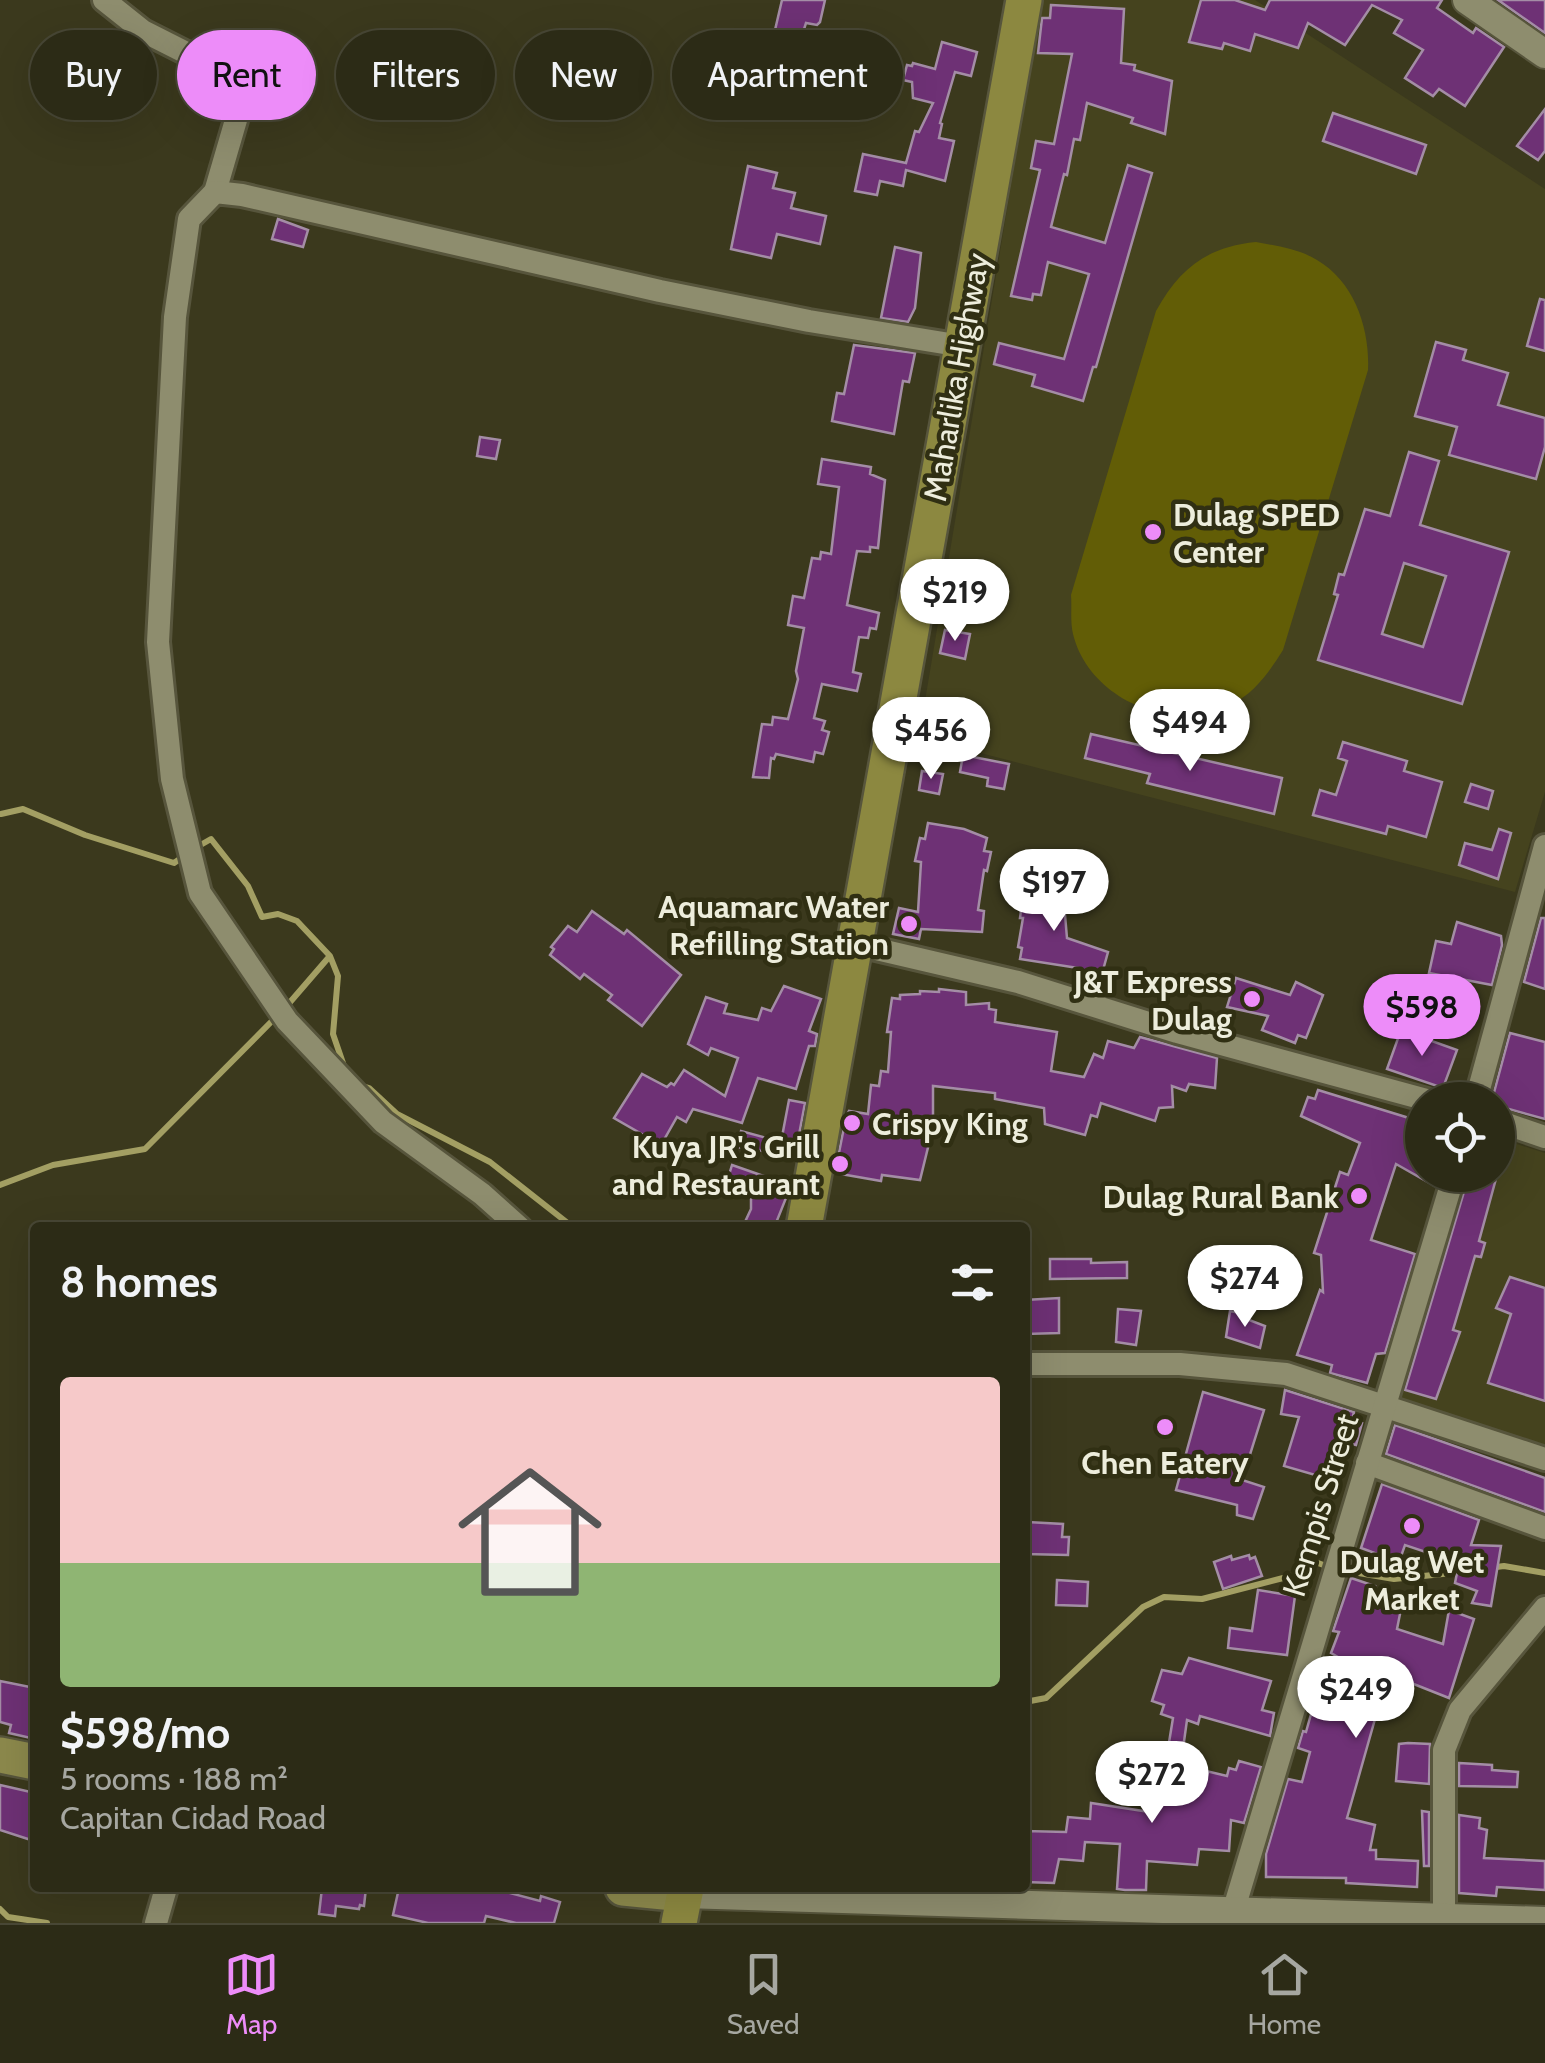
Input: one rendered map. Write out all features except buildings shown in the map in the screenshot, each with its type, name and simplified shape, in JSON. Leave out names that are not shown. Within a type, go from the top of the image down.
[{"type":"highway","name":"Maharlika Highway","points":[[805,1222],[1024,0]]},
{"type":"main road","points":[[0,1754],[30,1761]]},
{"type":"main road","points":[[640,1892],[683,1902]]},
{"type":"street","points":[[104,0],[144,31],[232,76],[236,120],[216,192],[189,219],[176,317],[158,642],[172,779],[200,893],[287,1020],[383,1122],[482,1194],[513,1222]]},
{"type":"street","points":[[1467,0],[1545,54]]},
{"type":"street","points":[[216,192],[336,214],[660,291],[962,346]]},
{"type":"street","points":[[1481,1082],[1540,881],[1545,846]]},
{"type":"street","points":[[855,944],[1018,982],[1178,1032],[1405,1094]]},
{"type":"street","points":[[1515,1127],[1545,1137]]},
{"type":"street","name":"Kempis Street","points":[[1232,1912],[1449,1192]]},
{"type":"street","points":[[1030,1364],[1180,1364],[1286,1374],[1545,1460]]},
{"type":"street","points":[[1368,1463],[1545,1528]]},
{"type":"street","points":[[1444,1918],[1444,1750],[1460,1710],[1545,1608]]},
{"type":"street","points":[[156,1923],[165,1892]]},
{"type":"street","points":[[683,1902],[991,1914],[1232,1912],[1545,1921]]},
{"type":"shaded area","name":"Dulag SPED Center","points":[[1042,0],[1255,0],[1545,189],[1545,792],[1515,892],[919,737]]},
{"type":"shaded area","points":[[1256,242],[1310,256],[1341,281],[1363,323],[1368,370],[1283,650],[1254,688],[1230,705],[1207,713],[1159,712],[1135,705],[1096,677],[1073,634],[1071,595],[1156,311],[1175,283],[1197,262],[1223,249]]},
{"type":"shaded area","points":[[1515,1143],[1545,1153],[1545,1450],[1397,1398],[1461,1192],[1515,1192]]},
{"type":"waterway","points":[[1,814],[23,809],[85,835],[174,863],[187,854]]},
{"type":"waterway","points":[[197,847],[211,839],[248,886],[262,917],[278,914],[297,921],[330,956],[338,976],[333,1034],[345,1069]]},
{"type":"waterway","points":[[285,1008],[329,957]]},
{"type":"waterway","points":[[0,1185],[53,1165],[145,1149],[276,1017]]},
{"type":"waterway","points":[[359,1085],[369,1088],[397,1114],[490,1162],[566,1222]]},
{"type":"waterway","points":[[1030,1701],[1046,1698],[1143,1607],[1164,1597],[1202,1599],[1287,1577],[1318,1563],[1329,1567]]},
{"type":"waterway","points":[[1489,1568],[1504,1566],[1545,1573]]},
{"type":"waterway","points":[[1341,1570],[1394,1579],[1462,1572]]},
{"type":"waterway","points":[[0,1909],[8,1917],[47,1923]]},
{"type":"place","name":"Dulag SPED Center","points":[[1153,532]]},
{"type":"place","name":"Aquamarc Water Refilling Station","points":[[909,924]]},
{"type":"place","name":"J&T Express Dulag","points":[[1252,999]]},
{"type":"place","name":"Crispy King","points":[[852,1123]]},
{"type":"place","name":"Kuya JR's Grill and Restaurant","points":[[840,1164]]},
{"type":"place","name":"Dulag Rural Bank","points":[[1359,1196]]},
{"type":"place","name":"Chen Eatery","points":[[1165,1427]]},
{"type":"place","name":"Dulag Wet Market","points":[[1412,1526]]}]
